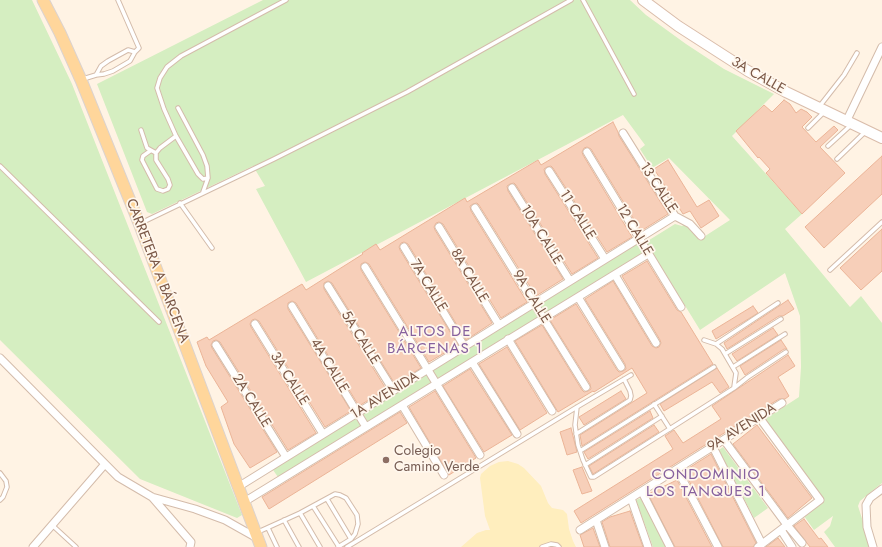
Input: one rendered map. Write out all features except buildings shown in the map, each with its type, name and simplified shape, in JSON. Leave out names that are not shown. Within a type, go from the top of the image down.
[{"type":"main road","name":"CARRETERA A BÁRCENA","points":[[43,0],[81,80],[139,223],[258,539]]},
{"type":"main road","name":"3A CALLE","points":[[643,0],[678,26],[729,59],[786,92],[882,138]]},
{"type":"street","points":[[849,123],[882,47]]},
{"type":"street","name":"13 CALLE","points":[[623,133],[675,216],[690,224],[701,236]]},
{"type":"street","name":"12 CALLE","points":[[587,152],[681,307]]},
{"type":"street","name":"11 CALLE","points":[[549,171],[605,259]]},
{"type":"street","name":"10A CALLE","points":[[512,188],[570,281]]},
{"type":"street","name":"9A CALLE","points":[[475,208],[586,387]]},
{"type":"street","name":"1A AVENIDA","points":[[238,487],[675,216]]},
{"type":"street","name":"8A CALLE","points":[[439,227],[499,325]]},
{"type":"street","name":"7A CALLE","points":[[404,247],[464,346]]},
{"type":"street","name":"1A AVENIDA","points":[[244,502],[648,254]]},
{"type":"street","points":[[365,267],[480,455]]},
{"type":"street","points":[[615,274],[656,343]]},
{"type":"street","name":"5A CALLE","points":[[328,286],[393,390]]},
{"type":"street","points":[[578,297],[622,367]]},
{"type":"street","name":"4A CALLE","points":[[292,306],[366,427]]},
{"type":"street","name":"3A CALLE","points":[[255,324],[323,434]]},
{"type":"street","points":[[508,340],[552,411]]},
{"type":"street","name":"2A CALLE","points":[[216,345],[286,457]]},
{"type":"street","points":[[0,359],[118,477],[152,497],[225,520],[258,539]]},
{"type":"street","points":[[472,362],[517,434]]},
{"type":"street","name":"9A AVENIDA","points":[[580,530],[782,403]]},
{"type":"street","points":[[402,405],[444,475]]},
{"type":"street","points":[[713,447],[760,546],[820,501],[820,499],[759,417]]},
{"type":"street","points":[[724,440],[800,545],[808,539]]},
{"type":"street","points":[[33,547],[105,464]]},
{"type":"street","points":[[677,469],[718,547]]},
{"type":"street","points":[[873,547],[867,527],[866,505],[870,498],[882,490]]},
{"type":"street","points":[[642,492],[670,547]]},
{"type":"street","points":[[152,497],[190,542],[190,547]]},
{"type":"street","points":[[631,498],[648,547]]},
{"type":"street","points":[[596,520],[605,547]]},
{"type":"street","points":[[781,530],[792,547]]},
{"type":"lane","points":[[81,80],[113,71],[130,61],[139,48],[118,0]]},
{"type":"lane","points":[[208,178],[203,179],[198,174],[176,136],[164,109],[157,88],[160,78],[167,67],[181,56],[286,0]]},
{"type":"lane","points":[[139,223],[274,159],[407,92],[571,0]]},
{"type":"lane","points":[[583,0],[634,94]]},
{"type":"lane","points":[[96,75],[101,66],[128,50],[135,52]]},
{"type":"lane","points":[[808,128],[822,110],[857,53]]},
{"type":"lane","points":[[178,108],[203,154],[208,171],[208,178],[203,192]]},
{"type":"lane","points":[[828,146],[849,123]]},
{"type":"lane","points":[[142,130],[146,144],[150,151],[156,154]]},
{"type":"lane","points":[[837,159],[866,131]]},
{"type":"lane","points":[[150,151],[143,156],[142,160],[157,189],[163,191],[168,189],[170,185],[156,160],[156,154],[160,148],[176,136]]},
{"type":"lane","points":[[0,166],[159,322]]},
{"type":"lane","points":[[180,203],[212,248]]},
{"type":"lane","points":[[830,270],[882,222]]},
{"type":"lane","points":[[716,344],[778,303]]},
{"type":"lane","points":[[725,354],[781,319]]},
{"type":"lane","points":[[733,367],[785,334]]},
{"type":"lane","points":[[704,340],[716,344],[722,349],[736,375],[734,388]]},
{"type":"lane","points":[[577,407],[575,425],[580,451],[591,477],[594,477],[734,388],[748,376],[786,352]]},
{"type":"lane","points":[[580,451],[714,367]]},
{"type":"lane","points":[[347,547],[631,375]]},
{"type":"lane","points":[[576,434],[630,400],[630,390],[624,379]]},
{"type":"lane","points":[[654,404],[670,429]]},
{"type":"lane","points":[[585,465],[662,416]]},
{"type":"lane","points":[[0,473],[6,481],[7,487],[3,497],[0,500]]},
{"type":"lane","points":[[258,539],[268,528],[336,494],[340,494],[346,498],[357,515],[358,524],[355,534],[351,539],[339,547],[314,506]]},
{"type":"lane","points":[[327,499],[351,539]]},
{"type":"lane","points":[[300,513],[320,547]]},
{"type":"lane","points":[[284,520],[299,547]]},
{"type":"lane","points":[[52,525],[76,547]]},
{"type":"lane","points":[[268,528],[277,547]]},
{"type":"lane","points":[[542,547],[551,544],[559,547]]},
{"type":"green space","points":[[0,0],[32,0],[72,84],[242,515],[237,518],[140,479],[0,340]]},
{"type":"green space","points":[[263,0],[630,0],[646,15],[724,69],[774,94],[732,136],[802,214],[785,229],[850,307],[861,296],[882,323],[882,483],[860,501],[858,506],[871,547],[835,547],[824,532],[830,526],[833,516],[814,530],[804,516],[824,500],[765,419],[799,397],[801,367],[800,316],[785,273],[700,330],[646,242],[675,224],[682,226],[688,222],[699,240],[730,220],[669,158],[652,168],[640,149],[645,145],[623,115],[306,282],[256,189],[265,186],[253,166],[152,214],[147,212],[97,84]]},
{"type":"green space","points":[[639,238],[648,254],[280,480],[271,467]]},
{"type":"green space","points":[[723,447],[768,508],[754,518],[719,450]]},
{"type":"green space","points":[[641,498],[667,547],[653,547],[636,500]]},
{"type":"sand","points":[[508,461],[518,464],[524,468],[541,486],[548,503],[552,508],[563,510],[567,514],[569,529],[576,547],[461,547],[477,533],[490,530],[485,516],[480,478],[481,474],[490,466],[499,462]]},
{"type":"place","name":"Colegio Camino Verde","points":[[386,460]]},
{"type":"district","name":"ALTOS DE BÁRCENAS 1","points":[[435,340]]},
{"type":"district","name":"CONDOMINIO LOS TANQUES 1","points":[[706,484]]}]
